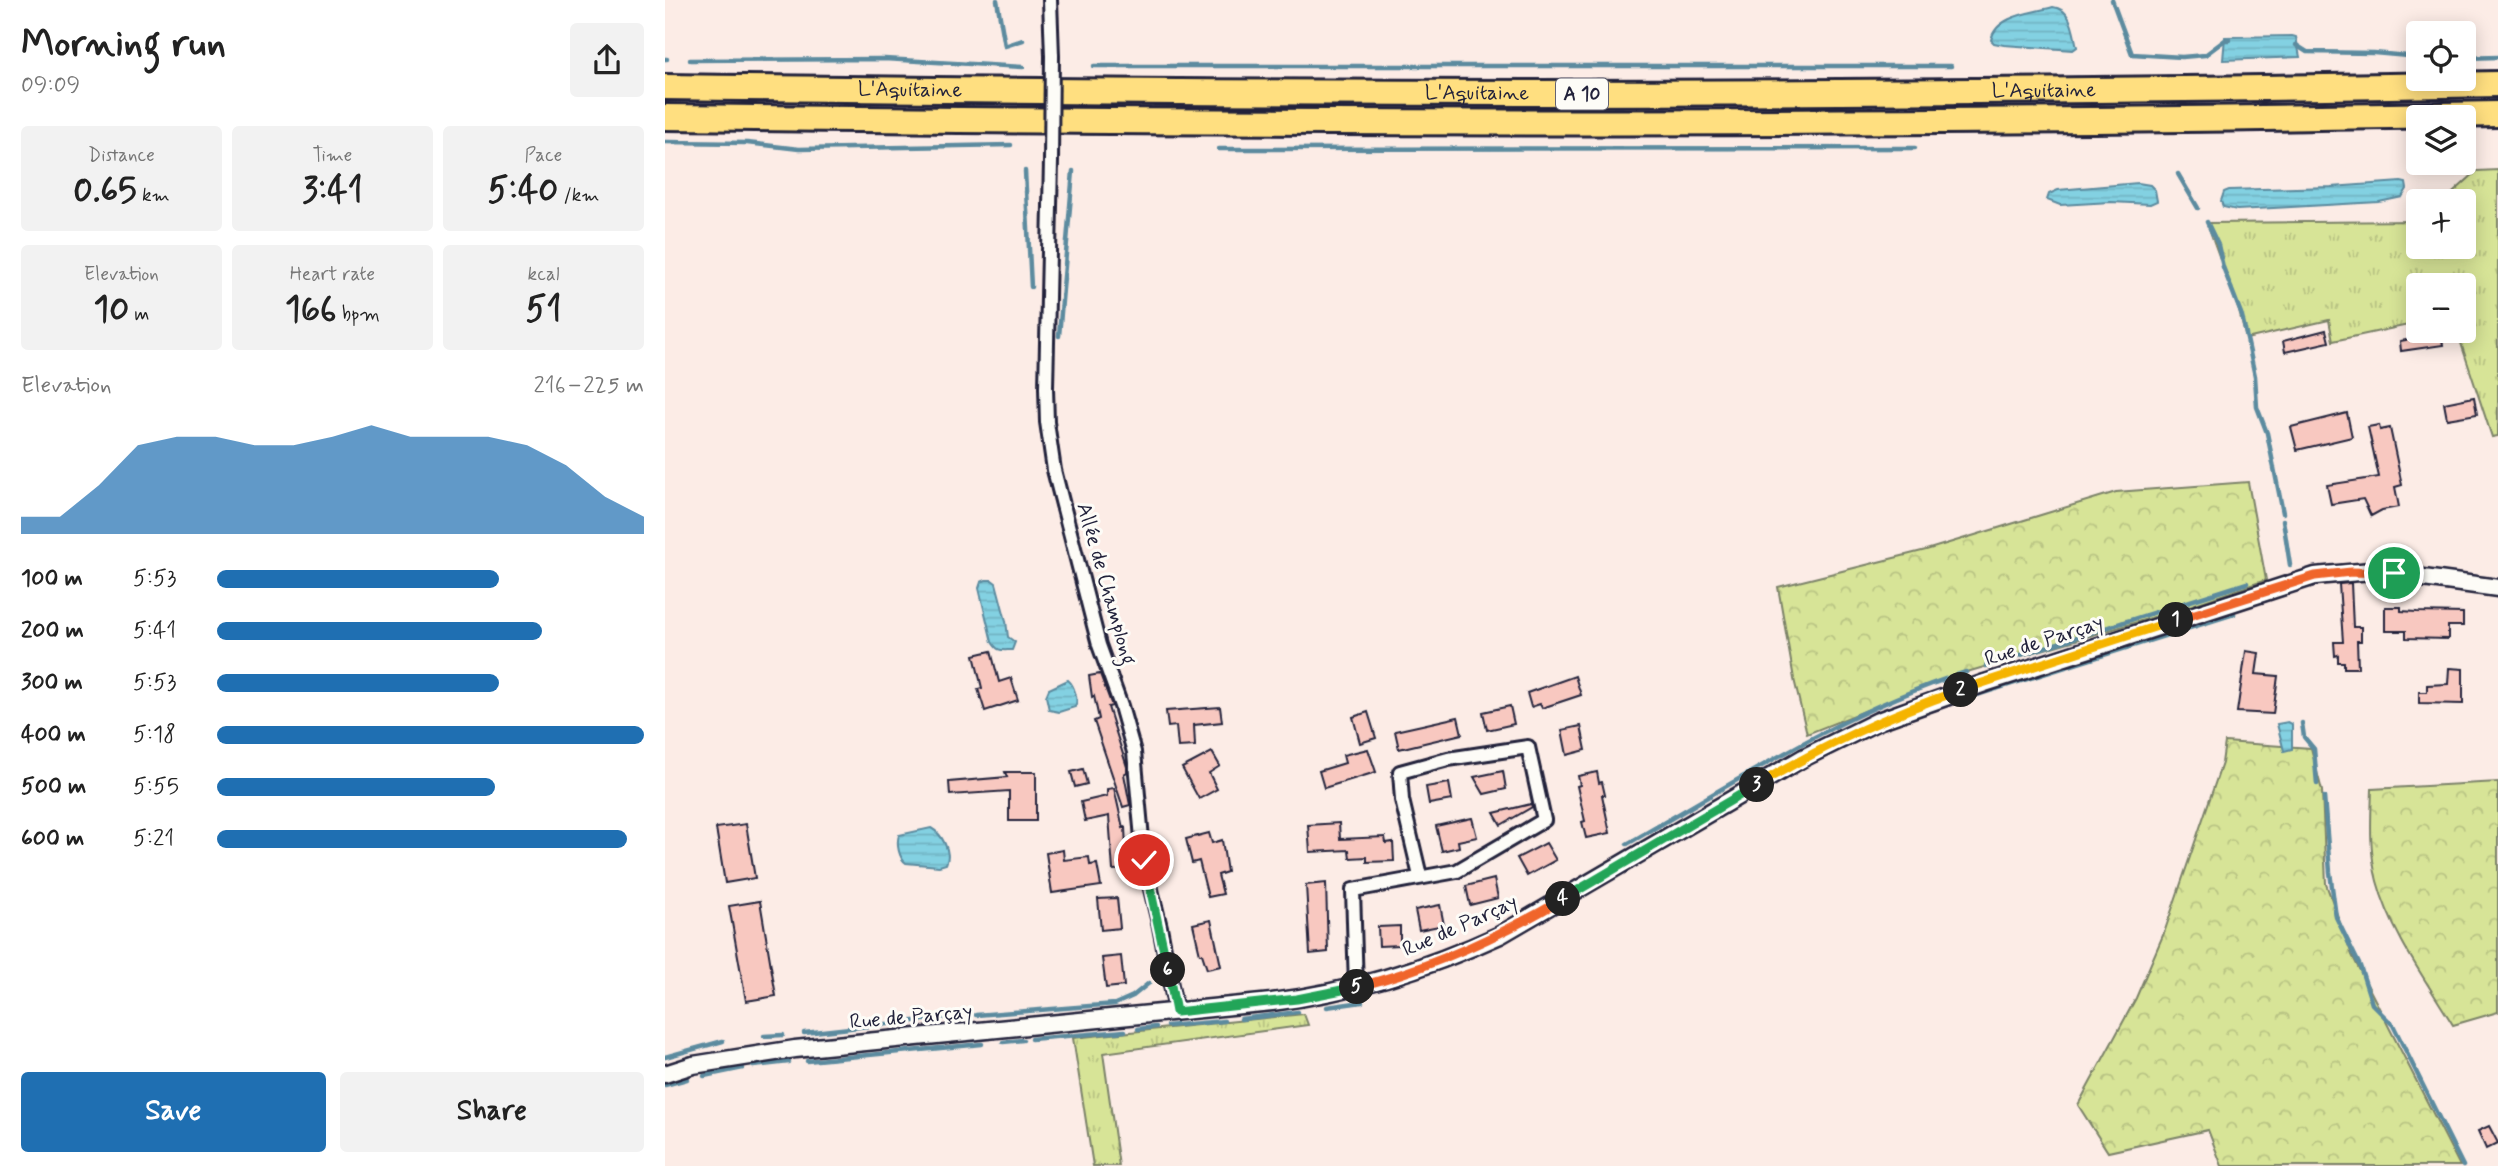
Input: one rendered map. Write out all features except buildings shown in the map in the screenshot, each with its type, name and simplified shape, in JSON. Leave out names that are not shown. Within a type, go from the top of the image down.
[{"type":"highway","name":"L'Aquitaine","points":[[665,87],[1171,93],[1587,94],[2003,92],[2498,84]]},
{"type":"highway","name":"L'Aquitaine","points":[[665,117],[1600,124],[2004,122],[2498,114]]},
{"type":"street","name":"Allée de Champlong","points":[[1050,0],[1051,161],[1045,388],[1050,444],[1054,470],[1099,645],[1134,752],[1144,860],[1176,1012]]},
{"type":"street","name":"Rue de Parçay","points":[[665,1074],[693,1065],[795,1049],[1297,999],[1356,987],[1436,963],[1500,935],[1803,758],[1878,721],[1922,703],[2249,596],[2330,573],[2371,572],[2498,588]]},
{"type":"street","points":[[1356,987],[1353,890],[1457,871],[1544,820],[1528,747],[1448,759],[1401,772],[1402,800],[1420,876]]},
{"type":"green space","points":[[2498,170],[2498,436],[2492,437],[2461,343],[2476,343],[2476,273],[2406,273],[2406,326],[2333,341],[2329,320],[2246,339],[2239,311],[2207,223],[2406,221],[2406,259],[2476,259],[2476,189],[2457,189],[2476,175],[2477,171]]},
{"type":"green space","points":[[2248,482],[2266,580],[2178,610],[1950,677],[1807,734],[1794,679],[1778,587],[1926,550],[2116,492]]},
{"type":"green space","points":[[2225,742],[2311,748],[2322,791],[2326,884],[2352,955],[2460,1166],[2222,1166],[2208,1130],[2108,1152],[2078,1105],[2136,998],[2164,933],[2222,763]]},
{"type":"green space","points":[[2498,782],[2498,1012],[2453,1025],[2410,955],[2383,900],[2373,858],[2372,789]]},
{"type":"green space","points":[[1304,1014],[1308,1025],[1103,1053],[1119,1166],[1093,1166],[1073,1038]]},
{"type":"water","points":[[2053,7],[2064,12],[2071,22],[2077,47],[2073,50],[2004,45],[1991,40],[1994,32],[2007,20]]},
{"type":"water","points":[[2225,37],[2296,37],[2300,57],[2223,60]]},
{"type":"water","points":[[2401,182],[2406,183],[2407,189],[2402,197],[2379,202],[2237,210],[2223,207],[2221,201],[2224,192],[2229,190]]},
{"type":"water","points":[[2138,183],[2150,185],[2155,190],[2157,201],[2150,204],[2111,202],[2060,205],[2047,200],[2049,194],[2058,190]]},
{"type":"water","points":[[986,580],[996,583],[1008,637],[1015,642],[1012,650],[1000,650],[992,642],[979,588],[981,582]]},
{"type":"water","points":[[1068,680],[1075,693],[1075,707],[1059,712],[1049,710],[1046,696],[1049,689]]},
{"type":"water","points":[[2277,724],[2292,724],[2292,749],[2284,751]]},
{"type":"water","points":[[931,828],[945,844],[948,854],[946,864],[939,866],[906,863],[899,851],[899,835]]},
{"type":"waterway","points":[[997,0],[1005,46],[1023,40]]},
{"type":"waterway","points":[[2112,0],[2132,54],[2182,57],[2205,55],[2225,40],[2229,40]]},
{"type":"waterway","points":[[2296,45],[2307,52],[2406,56]]},
{"type":"waterway","points":[[2476,58],[2498,57]]},
{"type":"waterway","points":[[690,60],[884,59],[1023,67]]},
{"type":"waterway","points":[[1094,66],[1951,66]]},
{"type":"waterway","points":[[665,142],[747,143],[799,149],[1011,145]]},
{"type":"waterway","points":[[1219,149],[1915,148]]},
{"type":"waterway","points":[[1025,171],[1031,287]]},
{"type":"waterway","points":[[1059,336],[1073,171]]},
{"type":"waterway","points":[[2178,174],[2198,208]]},
{"type":"waterway","points":[[2207,222],[2218,245],[2223,267],[2242,316],[2255,376],[2257,407],[2267,433],[2283,513]]},
{"type":"waterway","points":[[2283,520],[2290,565]]},
{"type":"waterway","points":[[1986,666],[2247,583]]},
{"type":"waterway","points":[[1961,700],[2234,614]]},
{"type":"waterway","points":[[1627,844],[1750,772],[1834,727],[1877,706],[1966,672]]},
{"type":"waterway","points":[[2302,723],[2304,737],[2314,749],[2317,784]]},
{"type":"waterway","points":[[2324,797],[2336,917],[2360,966],[2372,1004],[2393,1025],[2463,1166]]},
{"type":"waterway","points":[[976,1015],[1115,1004],[1133,996],[1149,983]]},
{"type":"waterway","points":[[1327,1007],[1362,1002]]},
{"type":"waterway","points":[[1241,1019],[1298,1012]]},
{"type":"waterway","points":[[804,1033],[960,1016]]},
{"type":"waterway","points":[[1167,1026],[1224,1021]]},
{"type":"waterway","points":[[1138,1029],[1156,1027]]},
{"type":"waterway","points":[[1031,1039],[1125,1031]]},
{"type":"waterway","points":[[764,1036],[783,1035]]},
{"type":"waterway","points":[[1003,1042],[1023,1040]]},
{"type":"waterway","points":[[665,1057],[723,1041]]},
{"type":"waterway","points":[[807,1061],[982,1044]]},
{"type":"waterway","points":[[753,1066],[789,1062]]},
{"type":"waterway","points":[[704,1076],[743,1068]]},
{"type":"waterway","points":[[665,1085],[687,1079]]},
{"type":"route","points":[[1144,860],[1176,1012],[1297,999],[1341,991],[1413,971],[1500,935],[1833,741],[1922,703],[2315,576],[2351,572],[2394,573]]}]
